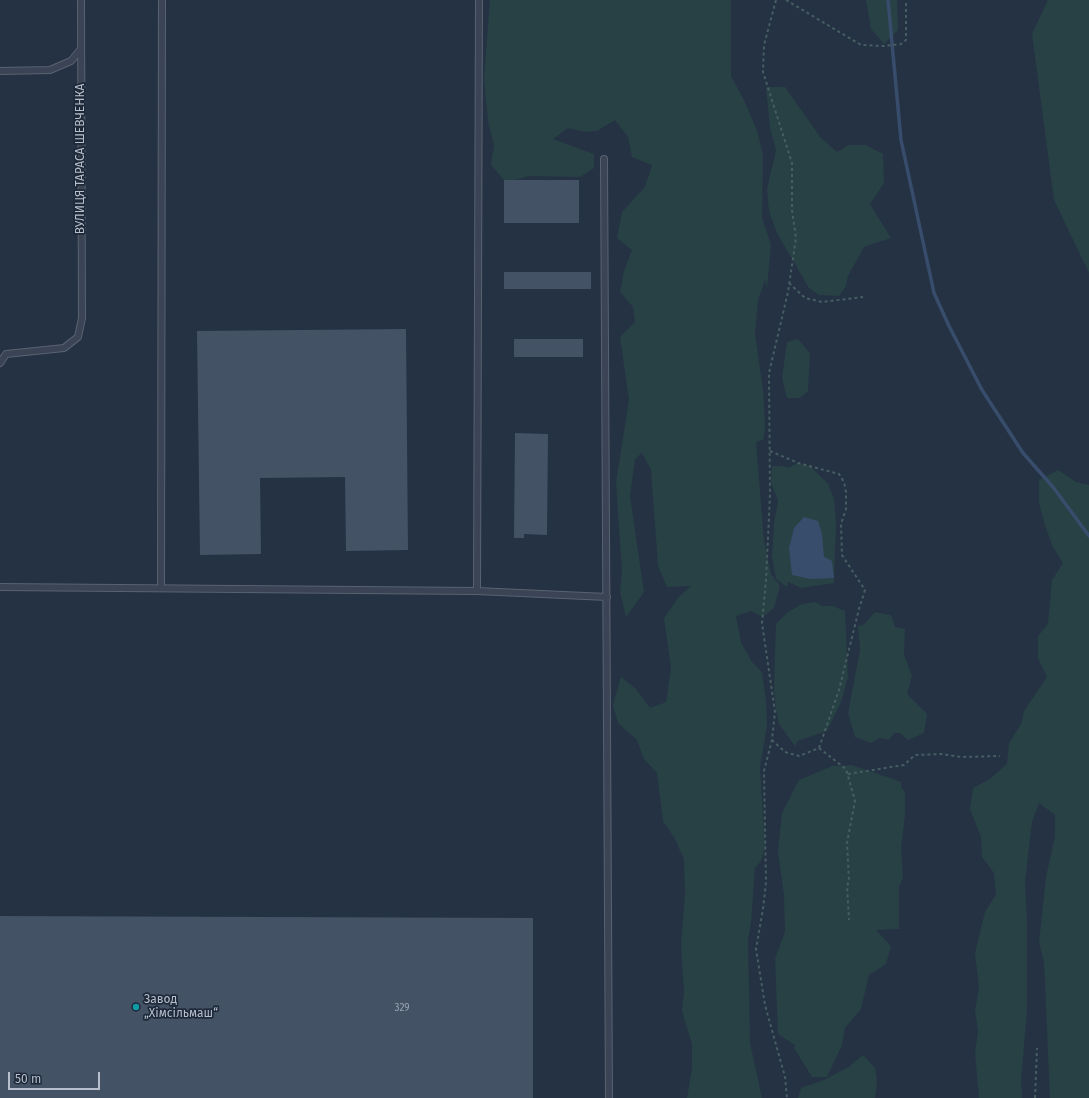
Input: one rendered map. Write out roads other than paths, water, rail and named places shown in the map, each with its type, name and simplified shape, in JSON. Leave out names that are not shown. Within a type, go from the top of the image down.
[{"type":"lane","name":"ВУЛИЦЯ ТАРАСА ШЕВЧЕНКА","points":[[0,364],[6,354],[64,348],[78,337],[82,318],[81,0]]},
{"type":"lane","points":[[161,587],[162,0]]},
{"type":"lane","points":[[477,591],[479,0]]},
{"type":"lane","points":[[0,71],[50,70],[71,61],[81,49]]},
{"type":"lane","points":[[604,159],[609,1098]]},
{"type":"lane","points":[[0,587],[161,587],[477,591],[607,597]]},
{"type":"water","points":[[804,517],[818,521],[822,534],[824,557],[832,561],[834,578],[810,579],[792,575],[789,548],[794,528]]},
{"type":"waterway","points":[[888,0],[901,140],[934,293],[982,390],[1023,453],[1053,487],[1089,536]]},
{"type":"place","name":"Завод „Хімсільмаш“","points":[[136,1007]]}]
